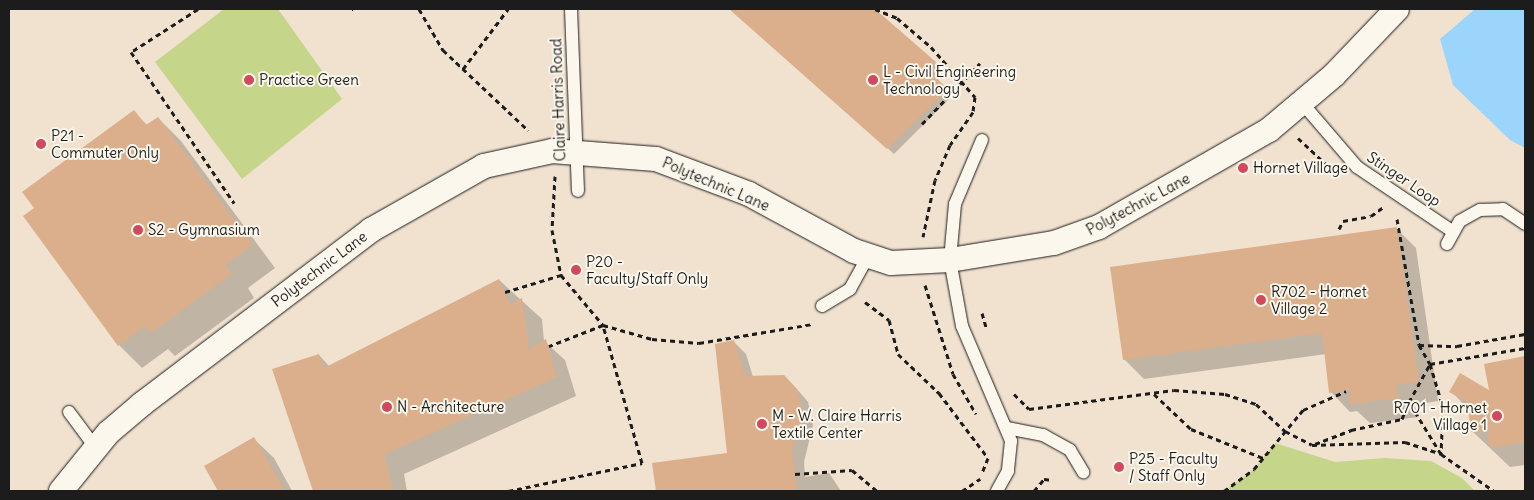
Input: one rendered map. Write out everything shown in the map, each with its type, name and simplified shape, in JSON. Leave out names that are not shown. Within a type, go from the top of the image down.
[{"type":"street","name":"Polytechnic Lane","points":[[61,491],[95,447],[142,404],[399,211],[484,166],[529,154],[576,160],[656,158],[749,194],[862,267],[909,265],[950,260],[1084,234],[1233,152],[1303,104],[1397,9]]},
{"type":"lane","name":"Claire Harris Road","points":[[571,9],[578,191]]},
{"type":"lane","name":"Stinger Loop","points":[[1303,104],[1357,167],[1452,231]]},
{"type":"lane","points":[[982,140],[955,204],[950,260],[962,326],[1007,428],[1011,455],[997,491]]},
{"type":"lane","points":[[1448,244],[1452,231],[1469,214],[1491,208],[1514,214],[1525,224]]},
{"type":"lane","points":[[822,306],[837,301],[862,267]]},
{"type":"lane","points":[[69,412],[95,447]]},
{"type":"lane","points":[[1007,428],[1043,435],[1070,450],[1083,472]]},
{"type":"path","points":[[198,9],[130,52],[234,203]]},
{"type":"path","points":[[419,9],[443,50],[528,131]]},
{"type":"path","points":[[463,69],[508,9]]},
{"type":"path","points":[[875,9],[897,18],[963,78],[976,97],[973,112],[950,145],[935,180],[925,235],[919,239]]},
{"type":"path","points":[[922,124],[963,78],[980,63]]},
{"type":"path","points":[[1298,138],[1333,170]]},
{"type":"path","points":[[508,491],[642,463],[603,325],[561,275],[552,230],[556,169],[576,160]]},
{"type":"path","points":[[1378,204],[1398,220],[1419,345],[1430,364],[1443,407],[1441,454]]},
{"type":"path","points":[[1339,229],[1343,222],[1371,216],[1383,208]]},
{"type":"path","points":[[862,267],[875,285],[861,299],[889,320],[898,354],[939,393],[988,458]]},
{"type":"path","points":[[505,292],[561,275]]},
{"type":"path","points":[[924,285],[954,374],[981,424]]},
{"type":"path","points":[[979,305],[989,337]]},
{"type":"path","points":[[549,346],[603,325],[652,339],[699,343],[821,323]]},
{"type":"path","points":[[1419,345],[1457,346],[1525,334]]},
{"type":"path","points":[[1430,364],[1525,348]]},
{"type":"path","points":[[1312,445],[1351,430],[1402,420],[1409,402],[1430,364]]},
{"type":"path","points":[[1011,391],[1029,409],[1174,390],[1224,394],[1256,404],[1285,431],[1312,445],[1405,442],[1441,454],[1494,491]]},
{"type":"path","points":[[1224,491],[1263,458],[1303,410],[1346,391]]},
{"type":"path","points":[[1154,394],[1191,428],[1263,458]]},
{"type":"path","points":[[1409,402],[1441,454]]},
{"type":"path","points":[[962,491],[979,480],[988,458],[990,446]]},
{"type":"path","points":[[795,474],[852,470],[877,491]]},
{"type":"path","points":[[1034,491],[1044,479],[1053,480]]},
{"type":"shaded area","points":[[9,9],[1525,9],[1525,491],[9,491]]},
{"type":"green space","name":"Practice Green","points":[[224,9],[278,9],[342,99],[242,179],[155,62]]},
{"type":"green space","points":[[1275,443],[1335,462],[1385,458],[1431,461],[1462,478],[1475,491],[1224,491],[1254,469]]},
{"type":"water","points":[[1475,9],[1525,9],[1525,148],[1510,140],[1453,85],[1440,39]]},
{"type":"building","name":"L - Civil Engineering Technology","points":[[729,9],[875,9],[936,62],[928,70],[948,89],[887,149]]},
{"type":"building","name":"S2 - Gymnasium","points":[[134,110],[146,125],[158,117],[253,245],[225,265],[232,274],[151,333],[145,326],[118,346],[23,216],[34,208],[22,192]]},
{"type":"building","name":"R702 - Hornet Village 2","points":[[1397,227],[1419,382],[1395,385],[1400,398],[1349,404],[1350,390],[1329,393],[1322,333],[1123,360],[1110,267]]},
{"type":"building","name":"N - Architecture","points":[[499,279],[510,304],[522,298],[529,349],[546,339],[557,377],[385,454],[392,491],[313,491],[272,369],[319,354],[324,368]]},
{"type":"building","name":"M - W. Claire Harris Textile Center","points":[[734,340],[745,376],[784,375],[797,389],[802,412],[792,450],[797,491],[656,491],[652,463],[727,453],[715,344]]},
{"type":"building","name":"R701 - Hornet Village 1","points":[[1525,356],[1525,442],[1490,448],[1487,430],[1471,432],[1467,402],[1449,392],[1460,373],[1489,390],[1484,364]]},
{"type":"building","points":[[254,437],[285,491],[218,491],[204,466]]},
{"type":"place","name":"Practice Green","points":[[249,80]]},
{"type":"place","name":"L - Civil Engineering Technology","points":[[873,80]]},
{"type":"place","name":"P21 - Commuter Only","points":[[41,144]]},
{"type":"place","name":"Hornet Village","points":[[1243,168]]},
{"type":"place","name":"S2 - Gymnasium","points":[[138,230]]},
{"type":"place","name":"P20 - Faculty/Staff Only","points":[[576,270]]},
{"type":"place","name":"R702 - Hornet Village 2","points":[[1261,300]]},
{"type":"place","name":"N - Architecture","points":[[387,407]]},
{"type":"place","name":"R701 - Hornet Village 1","points":[[1497,416]]},
{"type":"place","name":"M - W. Claire Harris Textile Center","points":[[762,424]]},
{"type":"place","name":"P25 - Faculty / Staff Only","points":[[1119,467]]}]
